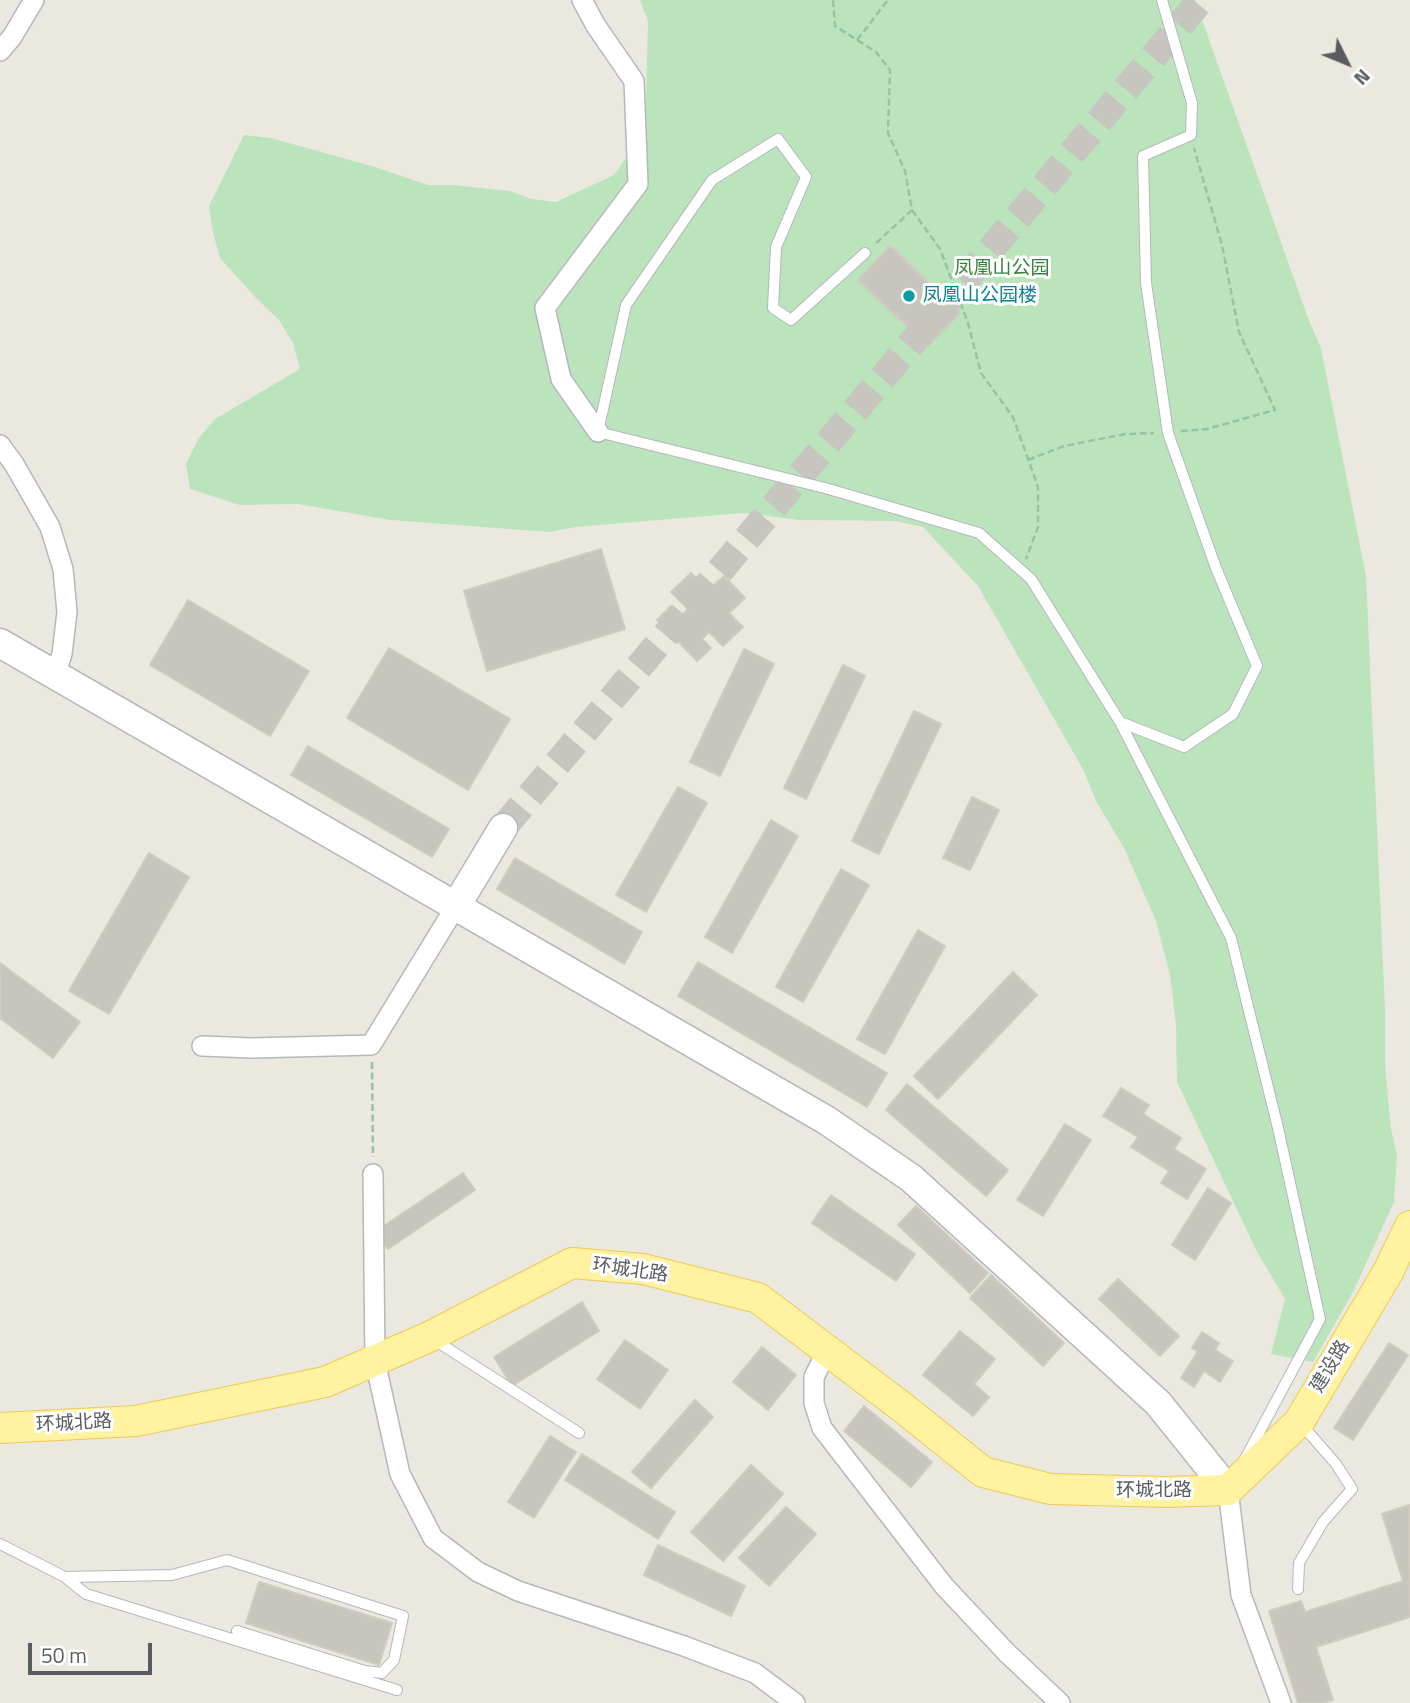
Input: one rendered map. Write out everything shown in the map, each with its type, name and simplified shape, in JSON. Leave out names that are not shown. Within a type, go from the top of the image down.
[{"type":"main road","name":"建设路","points":[[1228,1490],[1299,1422],[1388,1272],[1410,1226]]},
{"type":"main road","name":"环城北路","points":[[0,1428],[136,1421],[325,1382],[429,1337],[572,1263],[643,1269],[758,1298],[984,1472],[1049,1489],[1166,1492],[1228,1490]]},
{"type":"street","points":[[0,51],[12,37],[34,0]]},
{"type":"street","points":[[582,0],[635,81],[638,184],[545,308],[561,379],[598,432]]},
{"type":"street","points":[[0,445],[50,527],[63,569],[68,612],[62,654],[55,675]]},
{"type":"street","points":[[0,643],[827,1120],[911,1178],[1158,1403],[1228,1490],[1241,1595],[1281,1703]]},
{"type":"street","points":[[202,1046],[252,1048],[371,1045],[503,828]]},
{"type":"street","points":[[373,1174],[375,1361],[400,1474],[433,1538],[478,1572],[519,1591],[684,1646],[755,1673],[795,1703]]},
{"type":"street","points":[[827,1350],[814,1377],[814,1403],[822,1428],[944,1586],[1007,1653],[1060,1703]]},
{"type":"lane","points":[[1120,722],[1184,747],[1233,714],[1257,666],[1216,568],[1167,433],[1146,283],[1143,156],[1191,135],[1192,103],[1162,0]]},
{"type":"lane","points":[[865,253],[790,320],[773,308],[776,247],[806,177],[778,139],[712,180],[626,304],[598,432],[825,488],[979,533],[1031,579],[1120,722],[1231,938],[1278,1128],[1320,1320],[1228,1490]]},
{"type":"lane","points":[[429,1337],[579,1433]]},
{"type":"lane","points":[[1298,1589],[1299,1563],[1323,1522],[1352,1489],[1336,1464],[1299,1422]]},
{"type":"lane","points":[[0,1544],[65,1577],[86,1594],[397,1690]]},
{"type":"lane","points":[[65,1577],[172,1575],[227,1560],[402,1616],[394,1660],[382,1674],[237,1630]]},
{"type":"path","points":[[833,0],[835,26],[876,52],[890,70],[888,133],[905,171],[912,210],[940,249],[968,323],[981,373],[1013,417],[1038,487],[1038,527],[1022,570]]},
{"type":"path","points":[[856,40],[888,0]]},
{"type":"path","points":[[1028,460],[1064,446],[1101,441],[1126,434],[1207,429],[1275,410],[1239,332],[1222,245],[1191,135]]},
{"type":"path","points":[[865,253],[912,210]]},
{"type":"path","points":[[371,1045],[373,1174]]},
{"type":"green space","name":"凤凰山公园","points":[[640,0],[1195,0],[1321,348],[1366,576],[1385,1064],[1391,1129],[1397,1155],[1394,1202],[1353,1292],[1313,1362],[1271,1354],[1285,1299],[1256,1250],[1177,1082],[1176,1025],[1170,975],[1156,921],[1124,848],[1096,801],[1084,771],[978,586],[923,527],[896,521],[800,520],[743,513],[576,527],[549,532],[391,520],[297,504],[240,505],[190,489],[186,464],[198,439],[215,419],[300,369],[293,343],[279,320],[220,258],[213,233],[209,206],[244,135],[271,138],[428,185],[509,191],[532,199],[556,202],[614,175],[628,155],[646,103],[648,21]]},
{"type":"building","name":"凤凰山公园楼","points":[[890,246],[960,313],[928,346],[858,280]]},
{"type":"building","points":[[601,549],[625,629],[487,671],[464,591]]},
{"type":"building","points":[[691,573],[708,590],[724,576],[745,598],[729,613],[743,627],[723,646],[709,632],[702,639],[711,648],[697,661],[657,620],[671,606],[681,616],[688,609],[671,592]]},
{"type":"building","points":[[188,600],[309,671],[270,736],[150,665]]},
{"type":"building","points":[[389,648],[510,719],[468,790],[347,718]]},
{"type":"building","points":[[744,649],[774,664],[720,776],[690,762]]},
{"type":"building","points":[[843,665],[865,676],[806,799],[784,788]]},
{"type":"building","points":[[914,711],[941,724],[879,854],[852,841]]},
{"type":"building","points":[[308,746],[449,829],[432,857],[291,775]]},
{"type":"building","points":[[678,787],[707,803],[646,912],[616,895]]},
{"type":"building","points":[[972,797],[999,810],[970,870],[943,858]]},
{"type":"building","points":[[771,820],[798,836],[732,953],[705,937]]},
{"type":"building","points":[[149,853],[189,877],[109,1014],[69,991]]},
{"type":"building","points":[[515,858],[642,932],[624,964],[497,889]]},
{"type":"building","points":[[841,869],[869,885],[803,1002],[776,987]]},
{"type":"building","points":[[918,930],[945,946],[885,1054],[857,1039]]},
{"type":"building","points":[[698,962],[887,1073],[867,1107],[678,996]]},
{"type":"building","points":[[0,963],[80,1022],[53,1058],[0,1018]]},
{"type":"building","points":[[1013,972],[1037,995],[938,1099],[914,1076]]},
{"type":"building","points":[[907,1084],[1008,1170],[986,1196],[886,1110]]},
{"type":"building","points":[[1121,1088],[1149,1105],[1143,1114],[1181,1138],[1174,1149],[1206,1169],[1187,1199],[1161,1183],[1169,1171],[1131,1147],[1138,1137],[1103,1116]]},
{"type":"building","points":[[1065,1124],[1091,1140],[1043,1216],[1017,1200]]},
{"type":"building","points":[[463,1173],[475,1190],[388,1249],[376,1231]]},
{"type":"building","points":[[1208,1188],[1231,1203],[1195,1260],[1172,1245]]},
{"type":"building","points":[[831,1195],[915,1254],[896,1281],[812,1223]]},
{"type":"building","points":[[916,1206],[988,1273],[970,1293],[898,1225]]},
{"type":"building","points":[[991,1275],[1064,1343],[1043,1366],[970,1298]]},
{"type":"building","points":[[1118,1279],[1179,1336],[1160,1356],[1099,1299]]},
{"type":"building","points":[[582,1302],[599,1331],[512,1386],[494,1357]]},
{"type":"building","points":[[960,1331],[995,1359],[974,1384],[989,1397],[973,1416],[923,1375]]},
{"type":"building","points":[[1202,1332],[1219,1343],[1215,1350],[1233,1361],[1220,1382],[1204,1371],[1194,1387],[1181,1378],[1198,1351],[1192,1348]]},
{"type":"building","points":[[625,1340],[668,1370],[640,1409],[597,1379]]},
{"type":"building","points":[[1389,1343],[1408,1355],[1353,1440],[1334,1428]]},
{"type":"building","points":[[762,1347],[796,1375],[768,1410],[733,1382]]},
{"type":"building","points":[[695,1400],[713,1417],[651,1488],[632,1472]]},
{"type":"building","points":[[864,1406],[932,1462],[911,1487],[844,1431]]},
{"type":"building","points":[[550,1436],[576,1452],[534,1518],[508,1502]]},
{"type":"building","points":[[582,1454],[675,1512],[658,1539],[565,1480]]},
{"type":"building","points":[[751,1465],[783,1494],[723,1561],[691,1532]]},
{"type":"building","points":[[1409,1505],[1410,1617],[1316,1647],[1333,1700],[1323,1703],[1298,1703],[1269,1611],[1301,1601],[1305,1612],[1403,1581],[1382,1514]]},
{"type":"building","points":[[786,1507],[816,1534],[769,1586],[739,1558]]},
{"type":"building","points":[[658,1545],[745,1586],[731,1616],[644,1575]]},
{"type":"building","points":[[259,1582],[392,1623],[379,1665],[246,1623]]},
{"type":"tunnel","points":[[503,828],[1201,0]]},
{"type":"place","name":"凤凰山公园楼","points":[[909,296]]}]
